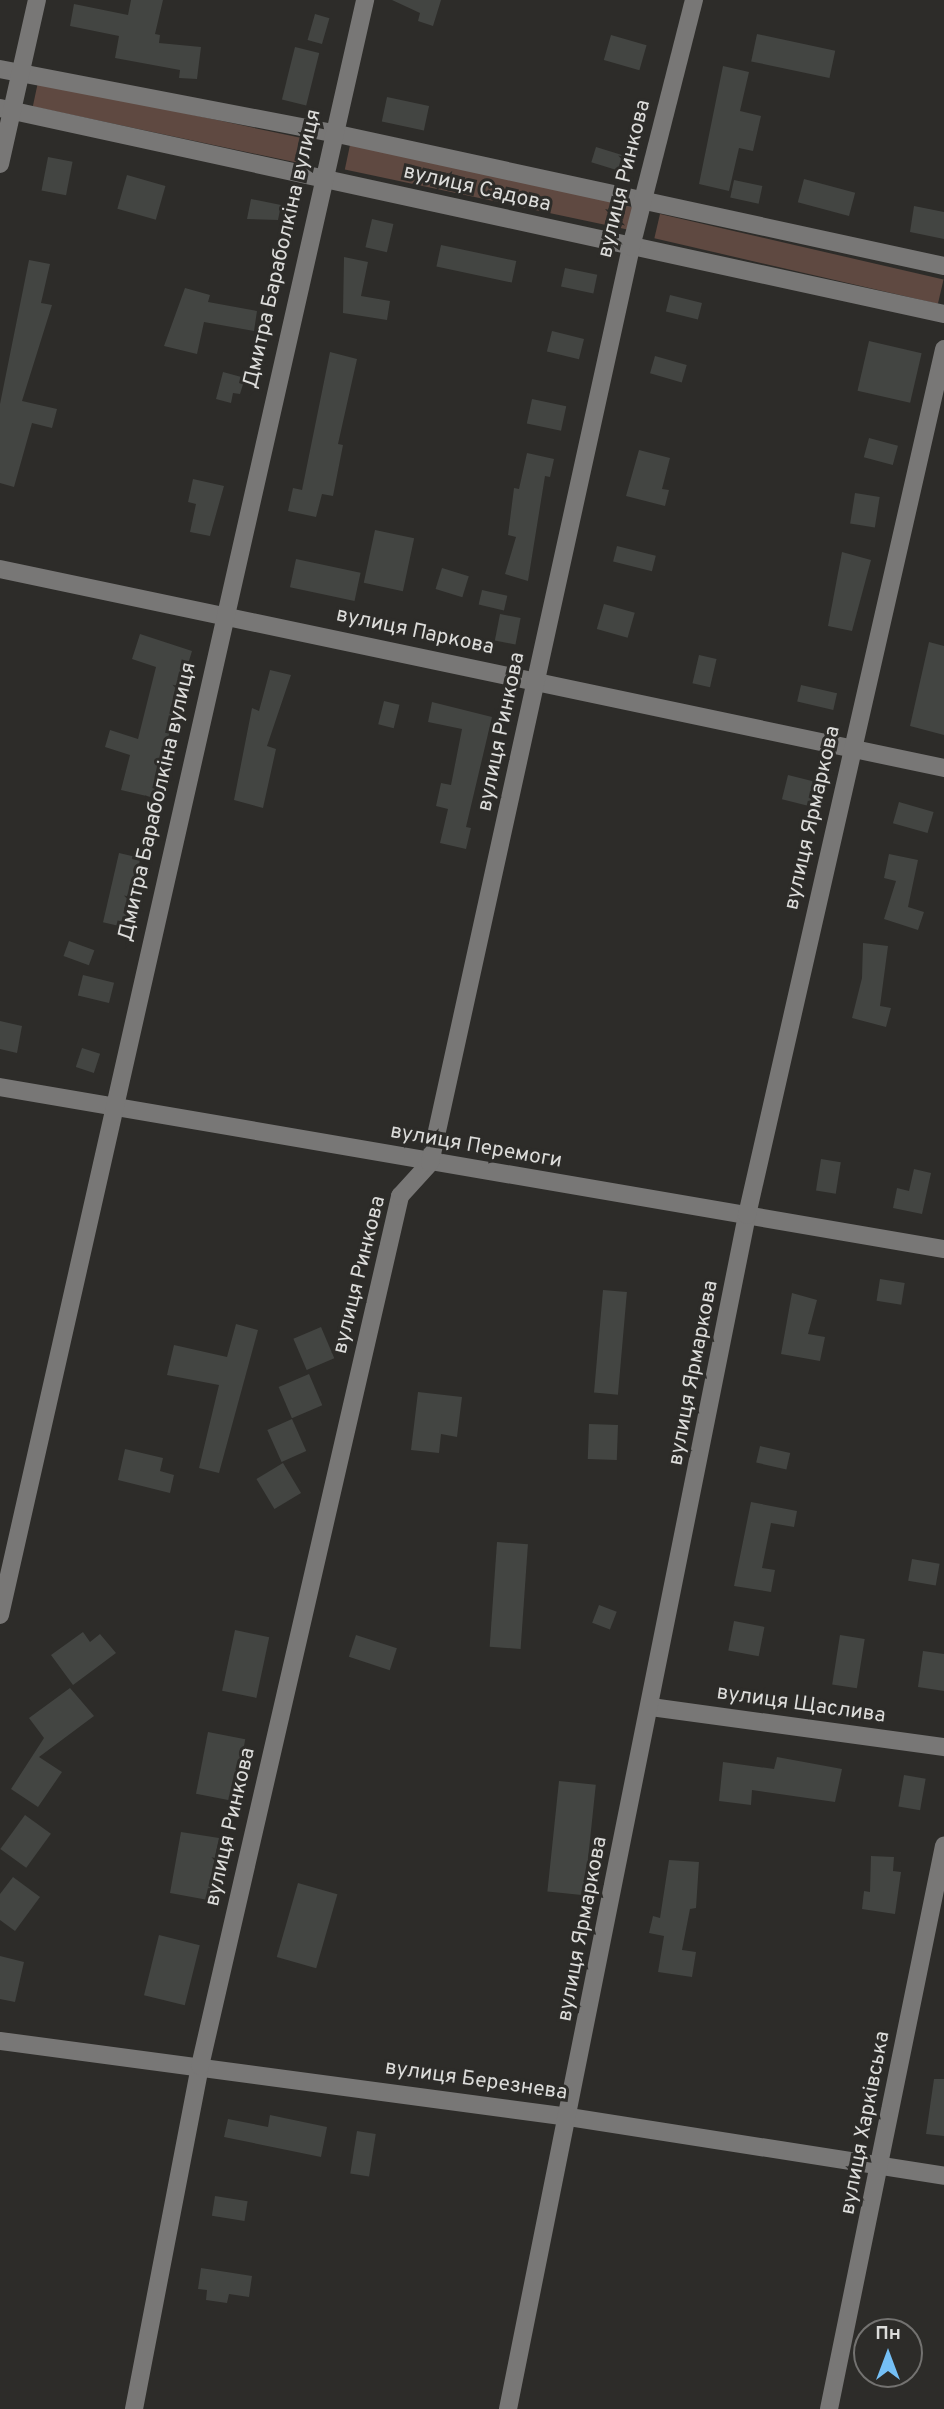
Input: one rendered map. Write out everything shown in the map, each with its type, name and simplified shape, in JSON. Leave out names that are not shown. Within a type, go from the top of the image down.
[{"type":"street","points":[[0,164],[5,109],[19,72],[37,0]]},
{"type":"street","name":"Дмитра Бараболкіна вулиця","points":[[0,1614],[321,177],[365,0]]},
{"type":"street","name":"вулиця Ринкова","points":[[134,2409],[200,2066],[400,1196],[430,1163],[631,247],[694,0]]},
{"type":"street","name":"вулиця Садова","points":[[0,69],[333,134],[944,266]]},
{"type":"street","name":"вулиця Садова","points":[[5,109],[944,314]]},
{"type":"street","name":"вулиця Ярмаркова","points":[[508,2409],[652,1707],[747,1216],[944,349]]},
{"type":"street","name":"вулиця Паркова","points":[[0,569],[944,768]]},
{"type":"street","name":"вулиця Перемоги","points":[[0,1087],[112,1104],[430,1163],[944,1249]]},
{"type":"street","name":"вулиця Щаслива","points":[[652,1707],[944,1747]]},
{"type":"street","name":"вулиця Харківська","points":[[829,2409],[881,2168],[944,1846]]},
{"type":"street","name":"вулиця Березнева","points":[[0,2041],[569,2116],[944,2176]]},
{"type":"shaded area","points":[[38,82],[309,140],[304,164],[33,106]]},
{"type":"shaded area","points":[[350,145],[634,205],[628,230],[345,169]]},
{"type":"shaded area","points":[[660,214],[944,279],[938,304],[654,238]]},
{"type":"building","points":[[131,0],[163,0],[155,34],[160,35],[159,43],[201,47],[197,79],[179,78],[180,70],[115,58],[119,36],[70,26],[74,4],[128,15]]},
{"type":"building","points":[[392,0],[441,0],[433,26],[418,21],[420,13]]},
{"type":"building","points":[[315,14],[329,18],[322,44],[308,40]]},
{"type":"building","points":[[757,34],[835,51],[829,78],[751,61]]},
{"type":"building","points":[[611,35],[647,45],[639,70],[604,60]]},
{"type":"building","points":[[295,47],[319,53],[306,105],[282,99]]},
{"type":"building","points":[[723,66],[749,72],[740,111],[761,116],[753,151],[739,148],[729,191],[699,184]]},
{"type":"building","points":[[387,97],[429,106],[424,130],[382,121]]},
{"type":"building","points":[[596,147],[623,155],[618,170],[591,162]]},
{"type":"building","points":[[48,157],[73,162],[66,195],[42,190]]},
{"type":"building","points":[[127,175],[165,186],[156,220],[117,209]]},
{"type":"building","points":[[804,179],[855,193],[849,216],[798,202]]},
{"type":"building","points":[[734,180],[762,186],[759,204],[730,198]]},
{"type":"building","points":[[251,199],[281,205],[278,220],[247,219]]},
{"type":"building","points":[[914,206],[944,212],[944,239],[910,232]]},
{"type":"building","points":[[372,219],[393,224],[387,252],[365,247]]},
{"type":"building","points":[[441,245],[516,261],[512,283],[436,267]]},
{"type":"building","points":[[344,257],[368,262],[361,296],[390,301],[387,320],[343,313]]},
{"type":"building","points":[[29,260],[50,264],[41,303],[52,305],[22,401],[57,409],[52,428],[32,423],[14,487],[0,483],[0,404]]},
{"type":"building","points":[[565,268],[597,275],[593,293],[561,287]]},
{"type":"building","points":[[185,288],[210,295],[208,302],[257,311],[254,331],[204,322],[197,354],[164,346]]},
{"type":"building","points":[[670,295],[702,303],[698,319],[666,311]]},
{"type":"building","points":[[552,331],[584,339],[579,359],[547,351]]},
{"type":"building","points":[[869,341],[922,353],[910,403],[858,391]]},
{"type":"building","points":[[330,352],[357,359],[338,444],[343,445],[333,496],[322,494],[316,517],[288,511],[293,488],[302,490]]},
{"type":"building","points":[[655,356],[687,365],[682,382],[650,373]]},
{"type":"building","points":[[223,372],[245,378],[240,394],[233,393],[231,403],[216,399]]},
{"type":"building","points":[[532,399],[566,406],[561,431],[527,423]]},
{"type":"building","points":[[869,438],[898,446],[893,465],[864,457]]},
{"type":"building","points":[[639,450],[670,458],[662,489],[669,490],[665,506],[626,496]]},
{"type":"building","points":[[527,453],[554,459],[550,477],[545,476],[528,581],[505,574],[516,537],[508,535],[514,488],[519,489]]},
{"type":"building","points":[[193,479],[224,486],[210,536],[190,532],[196,504],[188,502]]},
{"type":"building","points":[[855,493],[880,497],[875,528],[850,524]]},
{"type":"building","points":[[375,530],[414,538],[403,591],[364,583]]},
{"type":"building","points":[[617,546],[656,556],[652,571],[613,562]]},
{"type":"building","points":[[842,552],[871,560],[852,631],[828,626]]},
{"type":"building","points":[[296,559],[361,573],[355,601],[290,587]]},
{"type":"building","points":[[442,568],[469,576],[462,597],[436,589]]},
{"type":"building","points":[[482,590],[507,596],[504,610],[479,605]]},
{"type":"building","points":[[604,604],[635,613],[628,638],[597,629]]},
{"type":"building","points":[[500,614],[521,618],[515,645],[495,641]]},
{"type":"building","points":[[140,634],[192,651],[171,720],[167,748],[175,750],[170,765],[164,763],[155,798],[121,790],[130,755],[105,747],[110,730],[138,739],[156,667],[132,659]]},
{"type":"building","points":[[929,642],[944,646],[944,735],[910,726]]},
{"type":"building","points":[[699,655],[717,659],[710,687],[692,683]]},
{"type":"building","points":[[270,670],[291,675],[267,746],[276,749],[263,808],[234,800],[252,708],[259,711]]},
{"type":"building","points":[[801,685],[837,693],[833,710],[797,702]]},
{"type":"building","points":[[384,701],[400,705],[394,728],[378,724]]},
{"type":"building","points":[[432,702],[492,717],[466,827],[471,828],[466,849],[440,843],[448,809],[436,806],[441,783],[451,785],[462,729],[428,722]]},
{"type":"building","points":[[788,775],[823,784],[817,808],[782,799]]},
{"type":"building","points":[[899,802],[934,812],[928,833],[893,823]]},
{"type":"building","points":[[119,853],[140,858],[124,927],[103,922]]},
{"type":"building","points":[[889,854],[918,860],[908,907],[924,912],[918,930],[884,919],[896,881],[884,878]]},
{"type":"building","points":[[69,941],[94,950],[89,965],[64,956]]},
{"type":"building","points":[[863,943],[888,946],[880,1006],[891,1008],[886,1027],[852,1018],[862,978]]},
{"type":"building","points":[[83,975],[114,983],[109,1003],[78,995]]},
{"type":"building","points":[[0,1021],[22,1026],[17,1053],[0,1049]]},
{"type":"building","points":[[82,1048],[100,1054],[94,1073],[76,1067]]},
{"type":"building","points":[[821,1159],[841,1162],[836,1194],[816,1191]]},
{"type":"building","points":[[914,1169],[931,1173],[922,1214],[893,1208],[897,1188],[909,1191]]},
{"type":"building","points":[[880,1279],[905,1283],[901,1305],[877,1301]]},
{"type":"building","points":[[603,1290],[627,1292],[618,1395],[594,1393]]},
{"type":"building","points":[[792,1293],[817,1300],[808,1334],[825,1337],[820,1361],[781,1354]]},
{"type":"building","points":[[236,1324],[258,1330],[219,1473],[199,1468],[219,1385],[167,1375],[174,1345],[227,1357]]},
{"type":"building","points":[[321,1327],[334,1358],[307,1370],[293,1339]]},
{"type":"building","points":[[309,1374],[322,1405],[292,1418],[279,1387]]},
{"type":"building","points":[[418,1392],[462,1397],[457,1437],[441,1434],[439,1453],[411,1450]]},
{"type":"building","points":[[292,1419],[306,1451],[282,1462],[267,1430]]},
{"type":"building","points":[[589,1424],[618,1425],[617,1460],[588,1459]]},
{"type":"building","points":[[760,1446],[790,1453],[786,1470],[756,1463]]},
{"type":"building","points":[[125,1449],[163,1458],[160,1471],[174,1475],[170,1493],[118,1480]]},
{"type":"building","points":[[283,1463],[301,1493],[274,1509],[256,1479]]},
{"type":"building","points":[[751,1502],[797,1511],[794,1527],[771,1523],[762,1568],[775,1570],[771,1592],[734,1586]]},
{"type":"building","points":[[497,1542],[528,1544],[521,1649],[490,1647]]},
{"type":"building","points":[[912,1559],[940,1564],[936,1586],[908,1581]]},
{"type":"building","points":[[599,1605],[617,1612],[610,1630],[592,1623]]},
{"type":"building","points":[[734,1621],[764,1627],[759,1656],[728,1650]]},
{"type":"building","points":[[235,1630],[269,1637],[256,1698],[222,1691]]},
{"type":"building","points":[[83,1632],[90,1642],[100,1634],[116,1653],[73,1685],[51,1655]]},
{"type":"building","points":[[356,1635],[397,1648],[390,1670],[349,1657]]},
{"type":"building","points":[[840,1635],[865,1639],[857,1688],[832,1684]]},
{"type":"building","points":[[923,1651],[944,1654],[944,1691],[918,1687]]},
{"type":"building","points":[[70,1688],[94,1716],[39,1757],[62,1772],[38,1807],[11,1789],[44,1738],[29,1718]]},
{"type":"building","points":[[208,1732],[245,1739],[233,1801],[196,1794]]},
{"type":"building","points":[[777,1757],[842,1769],[835,1802],[752,1790],[751,1805],[719,1801],[723,1762],[774,1769]]},
{"type":"building","points":[[904,1775],[926,1779],[920,1810],[898,1807]]},
{"type":"building","points":[[559,1781],[596,1785],[584,1895],[547,1891]]},
{"type":"building","points":[[25,1815],[51,1834],[26,1868],[0,1849]]},
{"type":"building","points":[[181,1832],[219,1838],[215,1857],[225,1859],[221,1885],[211,1884],[208,1900],[170,1893]]},
{"type":"building","points":[[871,1856],[894,1857],[893,1871],[901,1872],[895,1914],[862,1909],[864,1891],[870,1892]]},
{"type":"building","points":[[669,1860],[699,1862],[696,1908],[690,1909],[682,1950],[696,1952],[692,1977],[658,1972],[664,1936],[649,1933],[653,1916],[660,1918]]},
{"type":"building","points":[[13,1877],[40,1897],[15,1931],[0,1920],[0,1894]]},
{"type":"building","points":[[298,1883],[337,1894],[316,1968],[277,1957]]},
{"type":"building","points":[[159,1935],[200,1945],[185,2005],[144,1995]]},
{"type":"building","points":[[0,1956],[24,1962],[15,2002],[0,1999]]},
{"type":"building","points":[[934,2079],[944,2079],[944,2136],[926,2134]]},
{"type":"building","points":[[270,2115],[327,2127],[321,2157],[224,2137],[228,2119],[268,2127]]},
{"type":"building","points":[[357,2131],[376,2134],[369,2176],[350,2173]]},
{"type":"building","points":[[215,2196],[248,2201],[244,2221],[212,2216]]},
{"type":"building","points":[[201,2268],[252,2276],[249,2297],[229,2294],[227,2303],[206,2300],[207,2290],[198,2289]]}]
